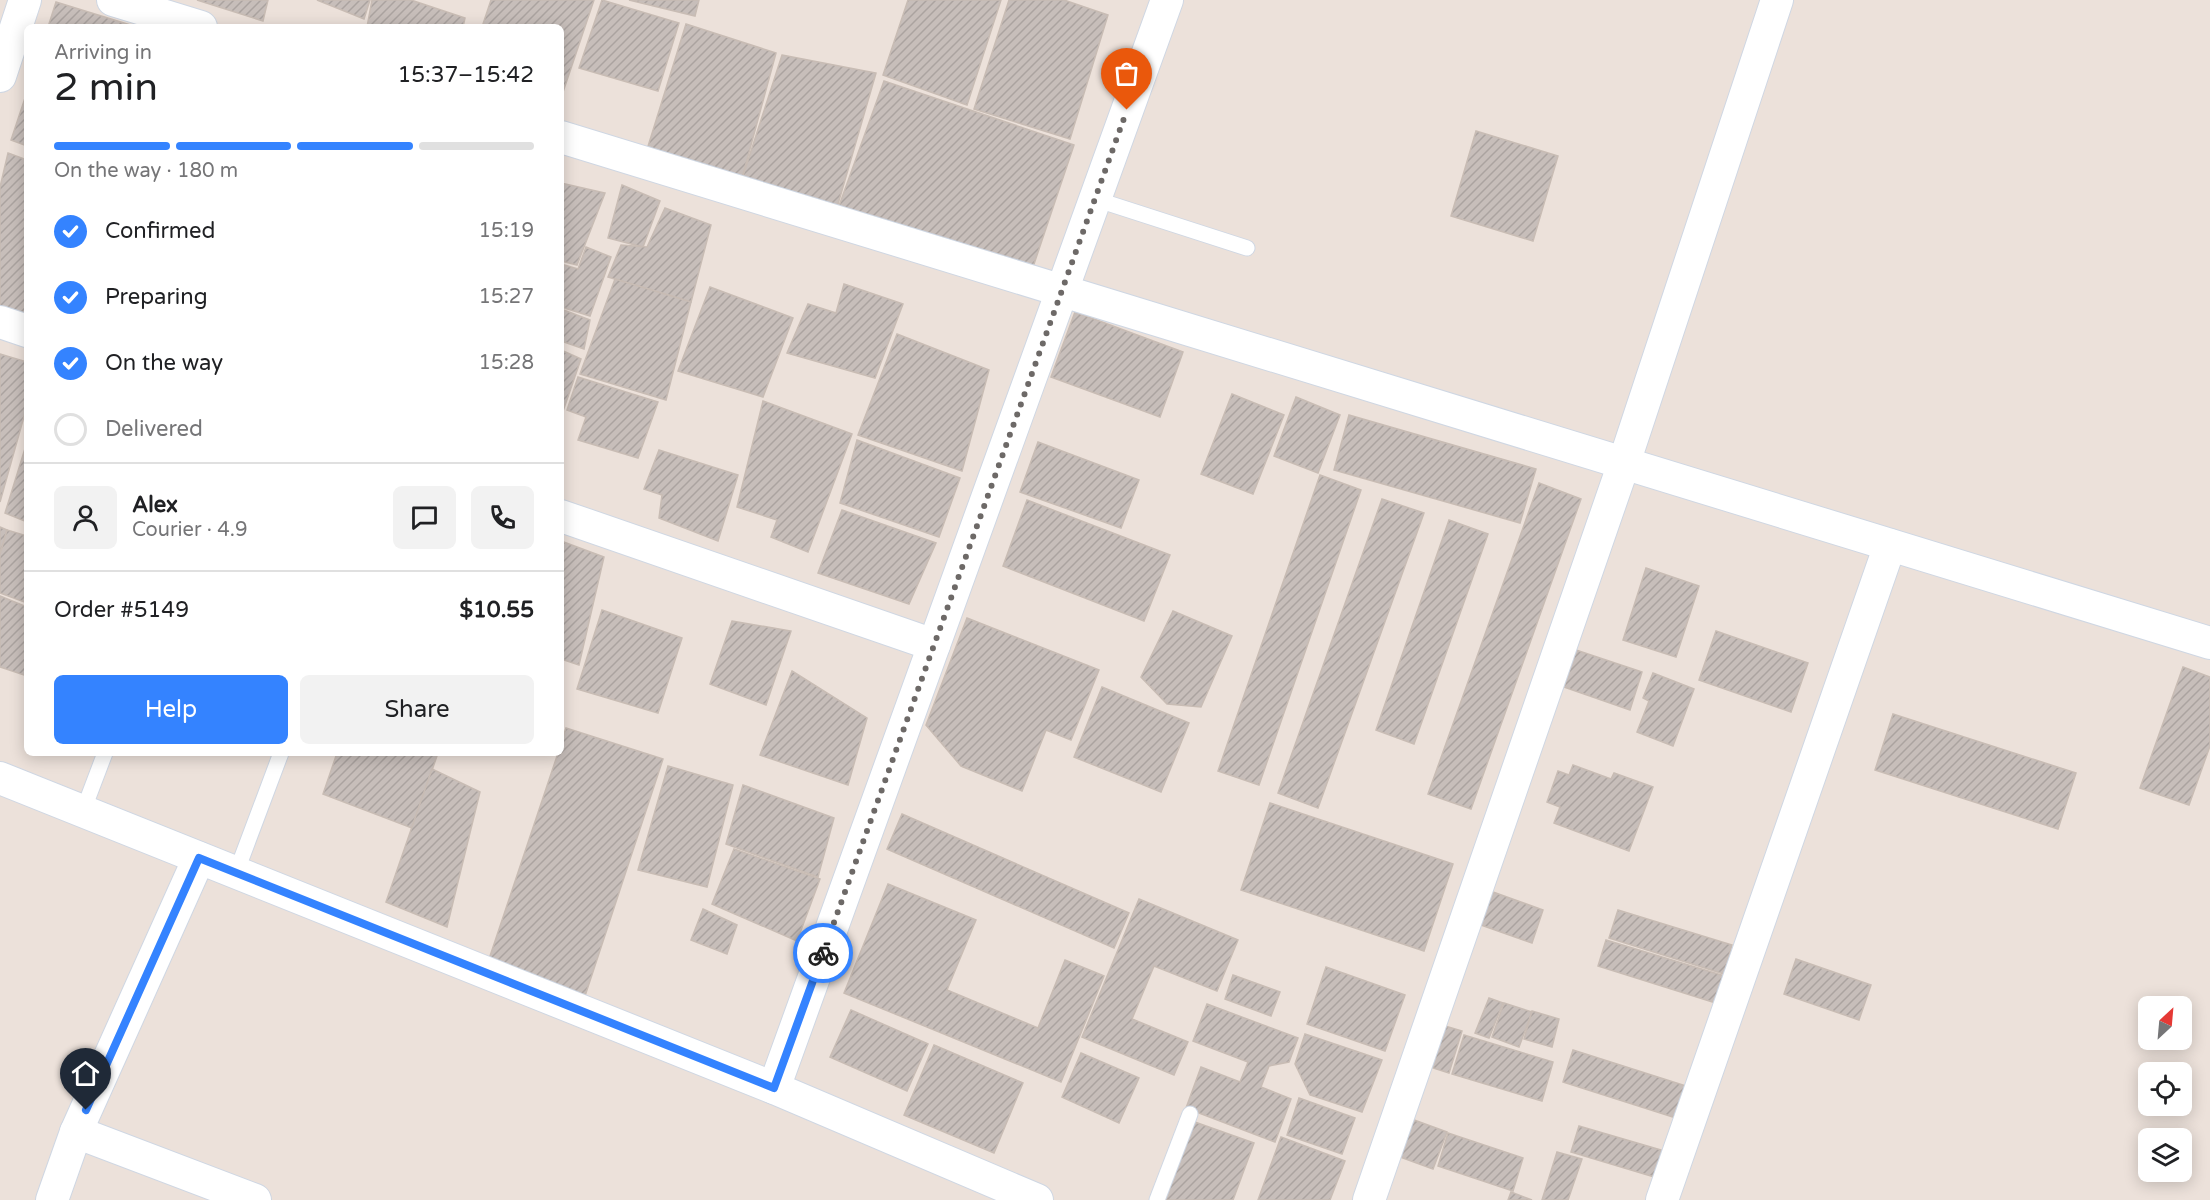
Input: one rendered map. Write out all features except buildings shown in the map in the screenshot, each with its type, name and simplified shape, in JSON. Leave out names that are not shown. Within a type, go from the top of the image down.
[{"type":"street","points":[[0,76],[25,0]]},
{"type":"street","points":[[113,0],[191,24]]},
{"type":"street","points":[[774,1088],[1167,0]]},
{"type":"street","points":[[1369,1200],[1624,463],[1777,0]]},
{"type":"street","points":[[564,139],[2210,643]]},
{"type":"street","points":[[0,322],[24,330]]},
{"type":"street","points":[[564,517],[934,645]]},
{"type":"street","points":[[1662,1200],[1890,545]]},
{"type":"street","points":[[0,778],[774,1088],[1037,1200]]},
{"type":"street","points":[[52,1200],[76,1132],[199,858]]},
{"type":"street","points":[[76,1132],[255,1200]]},
{"type":"lane","points":[[1095,199],[1247,248]]},
{"type":"lane","points":[[83,811],[104,756]]},
{"type":"lane","points":[[236,873],[281,756]]},
{"type":"lane","points":[[1157,1200],[1190,1114]]},
{"type":"way so far","points":[[823,953],[1127,110]]},
{"type":"route","points":[[86,1110],[199,858],[774,1088],[823,953]]}]
